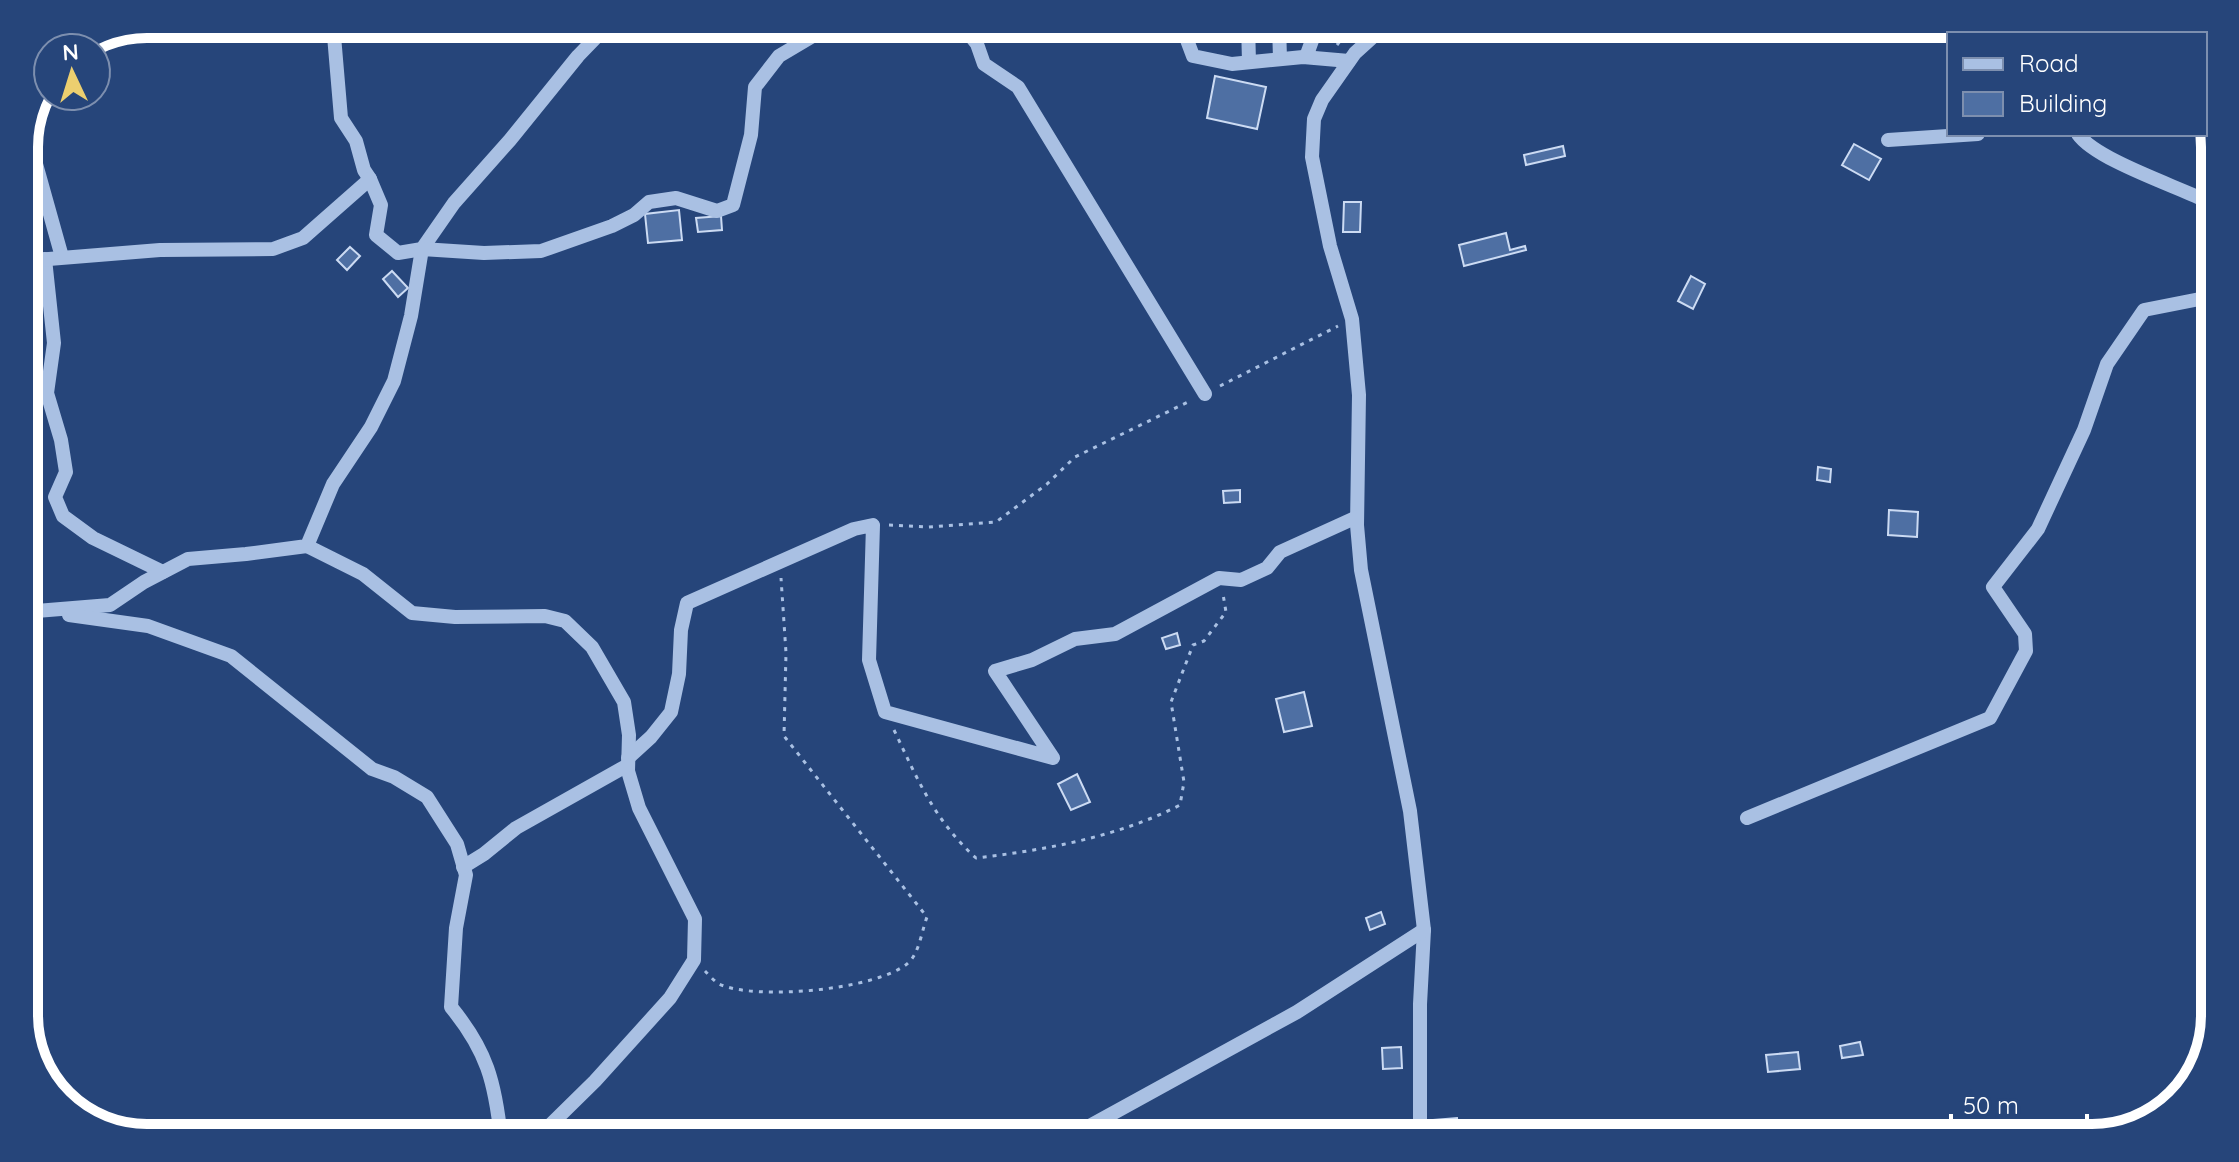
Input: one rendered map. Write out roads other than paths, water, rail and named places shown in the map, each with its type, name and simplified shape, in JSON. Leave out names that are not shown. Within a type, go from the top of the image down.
[{"type":"street","points":[[334,38],[341,118],[356,141],[364,170],[381,205],[376,235],[398,253],[422,249],[484,253],[541,251],[612,226],[634,215],[649,202],[676,198],[717,211],[733,205],[751,135],[755,87],[779,56],[809,38]]},
{"type":"street","points":[[307,546],[333,484],[371,427],[394,381],[411,316],[422,249],[454,203],[595,38]]},
{"type":"street","points":[[972,38],[984,64],[1018,87],[1205,394]]},
{"type":"street","points":[[1186,38],[1193,56],[1232,64],[1306,57],[1352,57],[1372,38]]},
{"type":"street","points":[[1248,38],[1249,62]]},
{"type":"street","points":[[1279,38],[1280,59]]},
{"type":"street","points":[[1306,57],[1313,38]]},
{"type":"street","points":[[1364,38],[1322,100],[1314,119],[1312,157],[1330,246],[1352,319],[1359,395],[1357,517],[1361,570],[1410,811],[1424,930],[1420,1004],[1420,1124]]},
{"type":"street","points":[[1888,140],[1948,136]]},
{"type":"street","points":[[2079,136],[2120,163],[2201,199]]},
{"type":"street","points":[[38,171],[62,257]]},
{"type":"street","points":[[38,260],[160,250],[273,249],[303,238],[370,179]]},
{"type":"street","points":[[45,259],[54,343],[47,393],[61,440],[66,472],[55,497],[63,516],[93,538],[163,572]]},
{"type":"street","points":[[1747,818],[1990,718],[2026,651],[2025,634],[1993,587],[2038,529],[2084,430],[2107,364],[2144,310],[2201,299]]},
{"type":"street","points":[[463,867],[516,828],[628,762],[651,737],[671,712],[687,603],[854,529],[873,525],[869,660],[885,712],[1053,758],[995,671],[1032,660],[1075,639],[1115,634],[1219,578],[1241,580],[1267,568],[1280,552],[1357,517]]},
{"type":"street","points":[[38,611],[110,605],[188,559],[307,546],[363,574],[412,613],[455,617],[545,616],[565,621],[592,647],[624,702],[629,735],[628,762],[639,808],[695,919],[694,960],[670,998],[551,1124]]},
{"type":"street","points":[[38,613],[148,626],[231,656],[372,769],[394,777],[427,797],[457,844],[466,875],[456,928],[451,1007],[473,1033],[489,1069],[499,1124]]},
{"type":"street","points":[[1094,1124],[1297,1012],[1424,930]]}]
